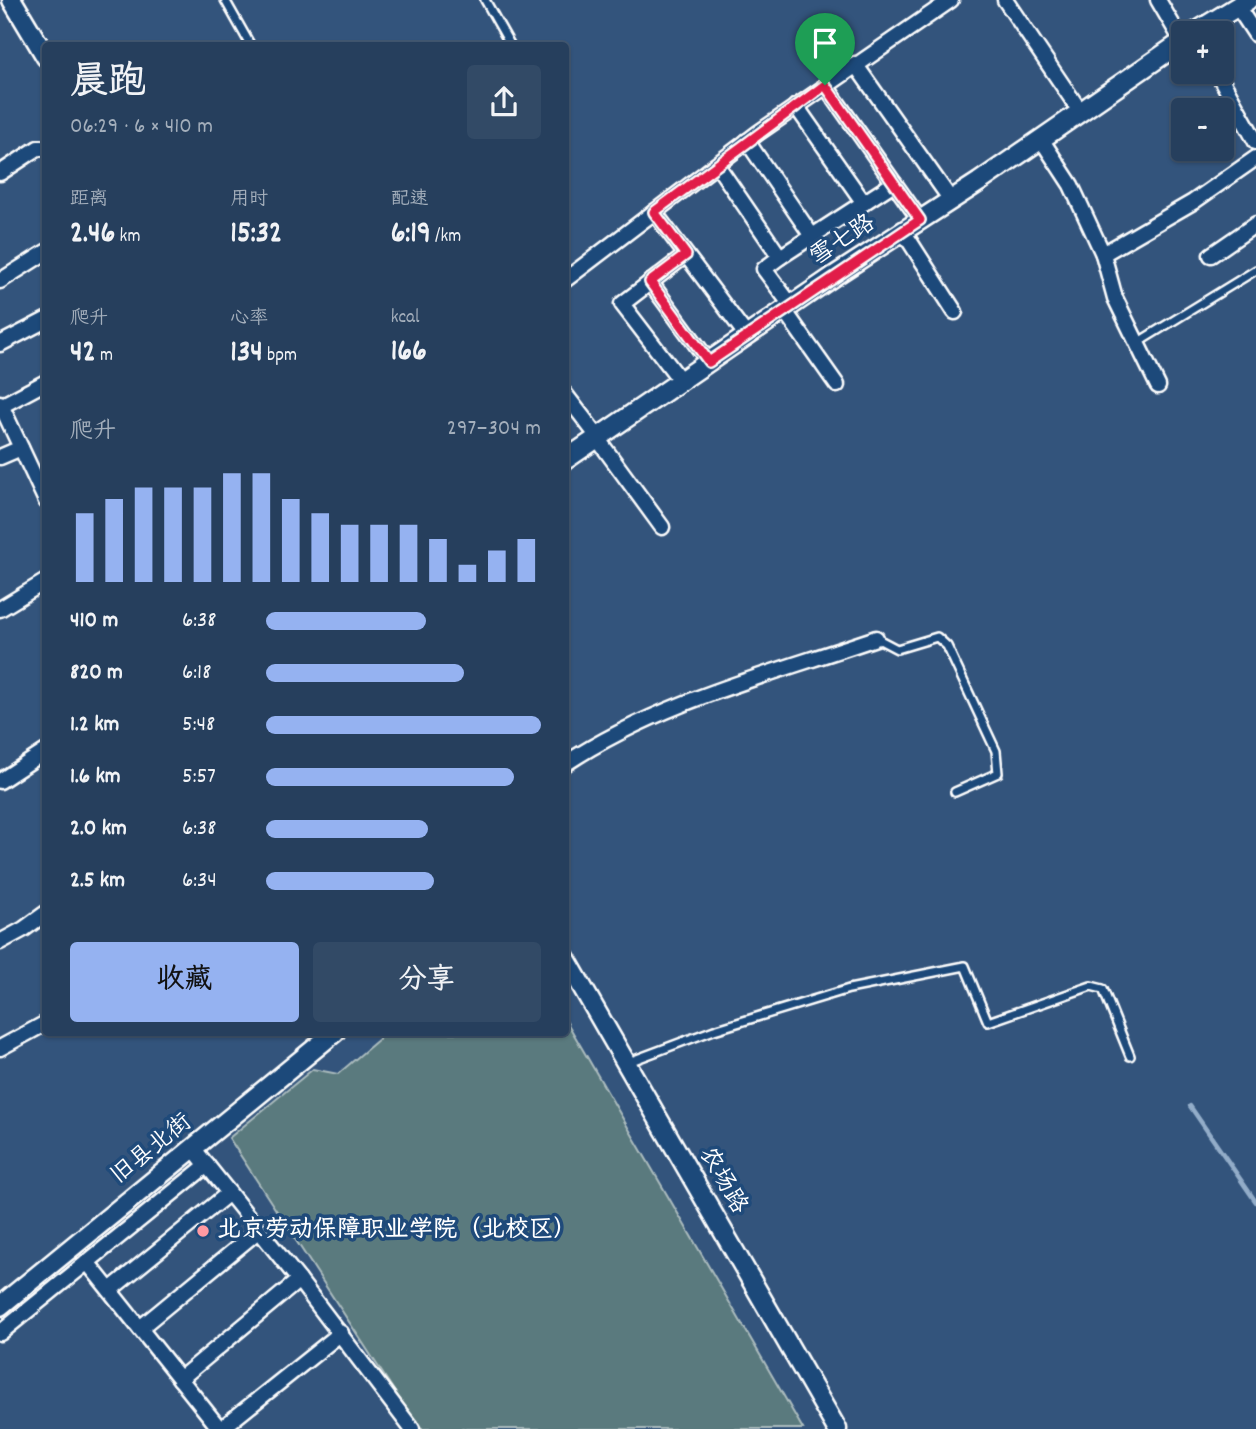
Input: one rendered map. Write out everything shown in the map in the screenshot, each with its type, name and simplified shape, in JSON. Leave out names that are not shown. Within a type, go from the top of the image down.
[{"type":"street","points":[[12,0],[42,50]]},
{"type":"street","points":[[569,277],[747,141],[951,0]]},
{"type":"street","points":[[1005,0],[1080,111]]},
{"type":"street","points":[[1158,0],[1177,21]]},
{"type":"street","points":[[1242,3],[1256,36]]},
{"type":"street","name":"雪七路","points":[[1214,21],[1242,3]]},
{"type":"street","name":"雪七路","points":[[569,457],[1171,49]]},
{"type":"street","points":[[855,64],[951,200]]},
{"type":"street","points":[[1224,84],[1256,142]]},
{"type":"street","points":[[825,85],[920,220]]},
{"type":"street","points":[[796,106],[864,203]]},
{"type":"street","points":[[1041,139],[1071,185],[1103,254],[1115,298],[1158,386]]},
{"type":"street","points":[[747,141],[812,236]]},
{"type":"street","points":[[0,173],[42,148]]},
{"type":"street","points":[[1103,254],[1219,186],[1256,158]]},
{"type":"street","points":[[717,165],[780,257]]},
{"type":"street","points":[[837,386],[765,269],[894,183]]},
{"type":"street","points":[[654,212],[747,336]]},
{"type":"street","points":[[1211,255],[1254,229]]},
{"type":"street","points":[[903,231],[956,312]]},
{"type":"street","points":[[0,281],[42,255]]},
{"type":"street","points":[[681,381],[622,304],[686,255]]},
{"type":"street","points":[[650,282],[709,362]]},
{"type":"street","points":[[0,344],[42,322]]},
{"type":"street","points":[[42,384],[1,404],[20,448],[42,482]]},
{"type":"street","points":[[569,400],[662,527]]},
{"type":"street","points":[[0,457],[20,448]]},
{"type":"street","points":[[0,608],[42,583]]},
{"type":"street","points":[[569,761],[603,739],[644,718],[876,638]]},
{"type":"street","points":[[0,780],[42,754]]},
{"type":"street","points":[[0,942],[42,916]]},
{"type":"street","name":"农场路","points":[[569,964],[837,1429]]},
{"type":"street","points":[[0,1048],[42,1025]]},
{"type":"street","name":"旧县北街","points":[[0,1306],[326,1036]]},
{"type":"street","points":[[193,1148],[341,1333],[412,1429]]},
{"type":"street","points":[[0,1334],[207,1165]]},
{"type":"street","points":[[110,1290],[229,1193]]},
{"type":"street","points":[[140,1328],[260,1230]]},
{"type":"street","points":[[87,1262],[221,1429],[341,1333]]},
{"type":"street","points":[[180,1379],[299,1280]]},
{"type":"lane","points":[[225,0],[249,42]]},
{"type":"lane","points":[[485,0],[509,42]]},
{"type":"lane","points":[[1137,343],[1256,270]]},
{"type":"lane","points":[[876,638],[897,649],[937,637],[947,646],[996,751],[999,773],[955,792]]},
{"type":"lane","points":[[625,1063],[714,1030],[849,989],[965,965],[988,1022],[1091,986],[1103,989],[1130,1056]]},
{"type":"green space","points":[[569,1026],[803,1429],[419,1429],[229,1138],[313,1069],[338,1074],[380,1036],[569,1036]]},
{"type":"waterway","points":[[1190,1106],[1256,1202]]},
{"type":"place","name":"北京劳动保障职业学院（北校区）","points":[[203,1231]]},
{"type":"route","points":[[825,85],[920,220],[709,362],[650,282],[686,255],[654,212],[825,85]]}]
